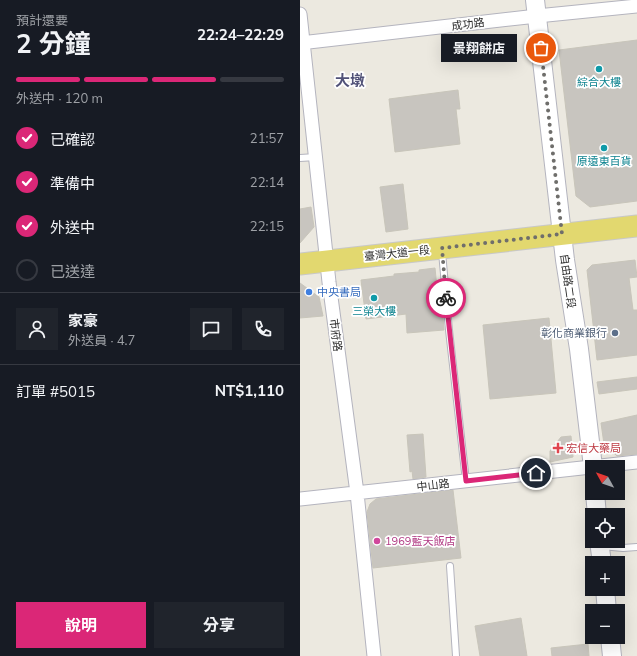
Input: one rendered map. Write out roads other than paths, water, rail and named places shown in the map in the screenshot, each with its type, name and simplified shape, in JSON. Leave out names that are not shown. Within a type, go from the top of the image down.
[{"type":"main road","name":"自由路二段","points":[[536,8],[562,234],[592,460]]},
{"type":"main road","name":"臺灣大道一段","points":[[300,264],[637,226]]},
{"type":"main road","points":[[611,644],[612,656]]},
{"type":"street","name":"成功路","points":[[302,43],[536,8],[637,6]]},
{"type":"street","name":"市府路","points":[[300,14],[327,261],[357,493],[374,656]]},
{"type":"street","name":"中山路","points":[[625,463],[637,462]]},
{"type":"street","name":"中山路","points":[[300,499],[585,468]]},
{"type":"lane","points":[[300,158],[316,157]]},
{"type":"lane","points":[[442,248],[449,330],[466,481]]},
{"type":"lane","points":[[600,550],[637,547]]},
{"type":"lane","points":[[450,566],[456,656]]},
{"type":"place","name":"景翔餅店","points":[[541,48]]},
{"type":"place","name":"綜合大樓","points":[[599,69]]},
{"type":"place","name":"原遠東百貨","points":[[604,148]]},
{"type":"place","name":"中央書局","points":[[309,292]]},
{"type":"place","name":"三榮大樓","points":[[374,298]]},
{"type":"place","name":"彰化商業銀行","points":[[615,333]]},
{"type":"place","name":"宏信大藥局","points":[[558,448]]},
{"type":"place","name":"1969藍天飯店","points":[[377,541]]},
{"type":"district","name":"大墩","points":[[350,81]]}]
